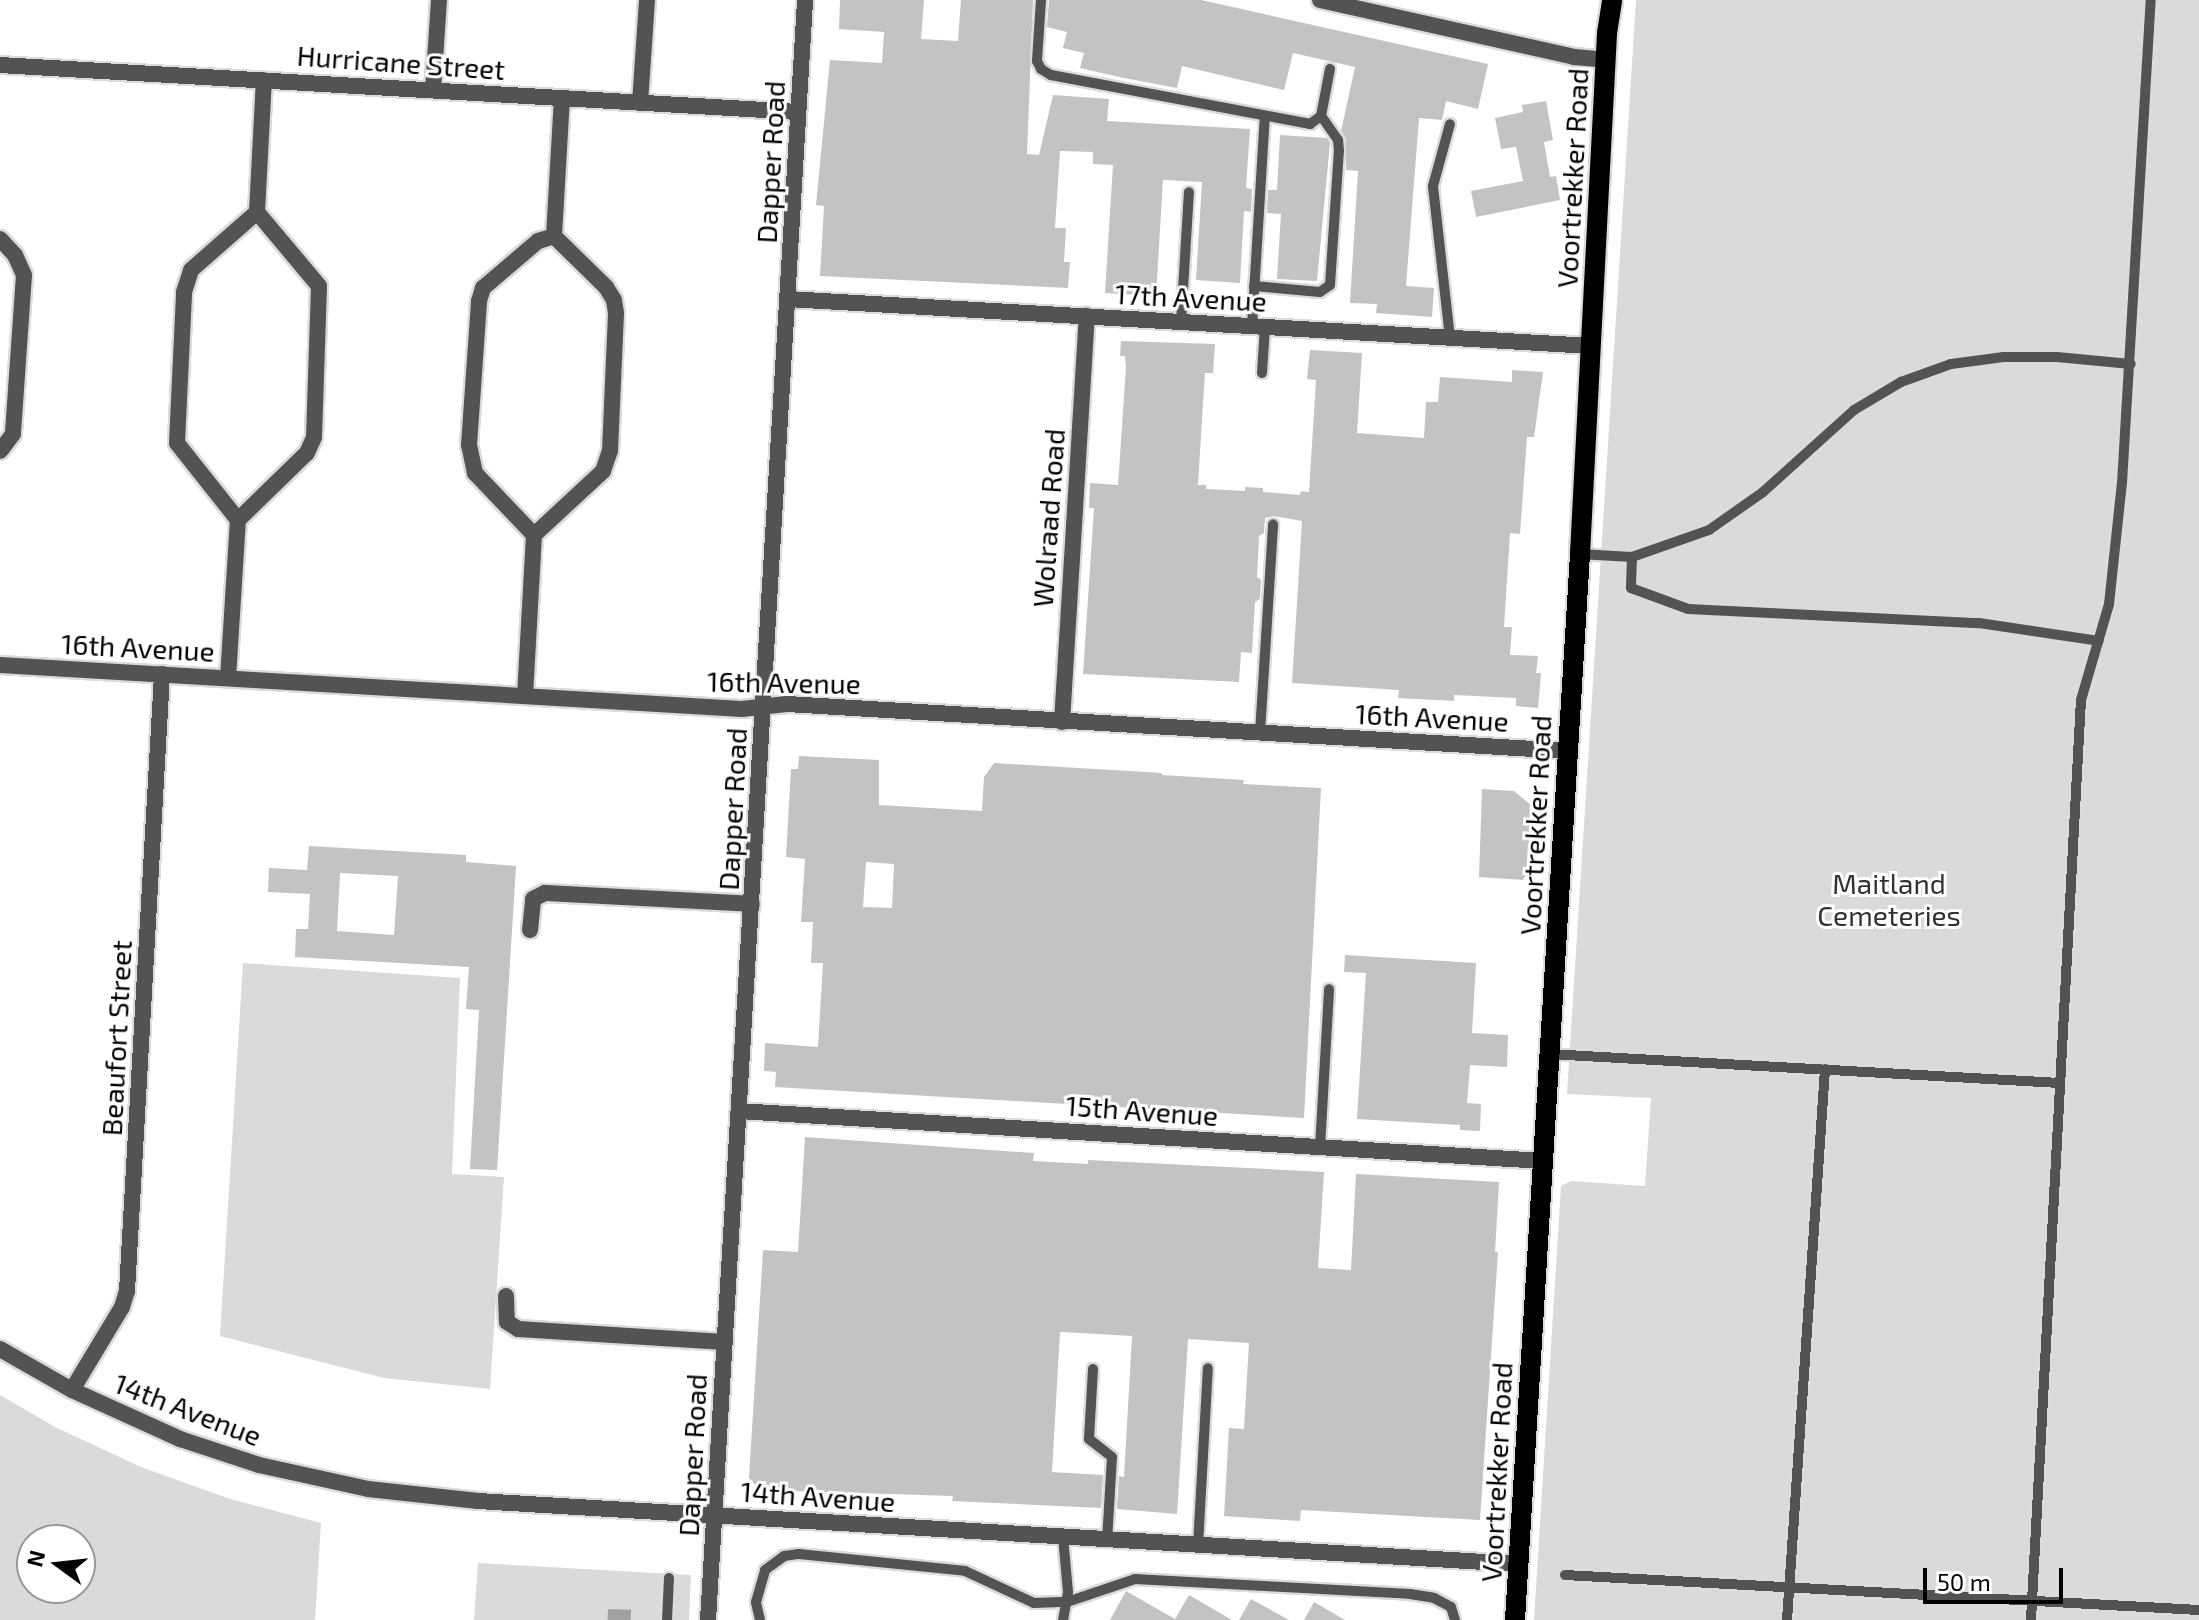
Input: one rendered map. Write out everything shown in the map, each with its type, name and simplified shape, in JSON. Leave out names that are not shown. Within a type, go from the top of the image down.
[{"type":"main road","name":"Voortrekker Road","points":[[1601,0],[1607,33]]},
{"type":"main road","name":"Voortrekker Road","points":[[1515,1620],[1580,554],[1607,33],[1612,0]]},
{"type":"street","points":[[433,90],[439,0]]},
{"type":"street","points":[[640,103],[647,0]]},
{"type":"street","name":"Dapper Road","points":[[708,1620],[805,0]]},
{"type":"street","points":[[1320,0],[1574,57],[1606,60]]},
{"type":"street","name":"Hurricane Street","points":[[0,65],[798,112]]},
{"type":"street","points":[[238,520],[307,453],[314,437],[319,286],[257,212],[264,80]]},
{"type":"street","points":[[525,696],[534,535],[603,471],[610,451],[614,300],[606,287],[554,236],[562,98]]},
{"type":"street","points":[[228,678],[238,520],[177,443],[184,292],[191,270],[257,212]]},
{"type":"street","points":[[534,535],[475,473],[471,463],[470,430],[483,288],[538,241],[554,236]]},
{"type":"street","points":[[0,239],[15,255],[24,275],[13,434],[0,451]]},
{"type":"street","name":"17th Avenue","points":[[788,299],[1591,346]]},
{"type":"street","name":"Wolraad Road","points":[[1062,722],[1087,316]]},
{"type":"street","name":"16th Avenue","points":[[0,665],[742,709],[787,704],[1567,751]]},
{"type":"street","name":"Beaufort Street","points":[[72,1390],[122,1307],[127,1291],[162,674]]},
{"type":"street","points":[[530,930],[533,899],[545,893],[752,904]]},
{"type":"street","name":"15th Avenue","points":[[739,1111],[1542,1161]]},
{"type":"street","points":[[506,1296],[507,1322],[518,1329],[725,1342]]},
{"type":"street","name":"14th Avenue","points":[[0,1349],[72,1390],[180,1439],[259,1465],[332,1483],[478,1501],[1518,1564]]},
{"type":"lane","points":[[1041,0],[1037,61],[1041,69],[1051,75],[1310,124],[1321,116],[1330,69]]},
{"type":"lane","points":[[2031,1620],[2081,700],[2109,604],[2131,364],[2151,0]]},
{"type":"lane","points":[[1262,373],[1254,286],[1265,116]]},
{"type":"lane","points":[[1254,286],[1320,292],[1330,285],[1339,151],[1338,140],[1321,116]]},
{"type":"lane","points":[[1450,124],[1433,186],[1450,338]]},
{"type":"lane","points":[[1181,322],[1189,192]]},
{"type":"lane","points":[[1580,554],[1632,557],[1709,530],[1763,492],[1854,410],[1901,382],[1951,364],[2004,357],[2057,357],[2131,364]]},
{"type":"lane","points":[[1260,733],[1273,524]]},
{"type":"lane","points":[[1632,557],[1631,588],[1688,609],[1979,623],[2099,641]]},
{"type":"lane","points":[[1320,1147],[1329,989]]},
{"type":"lane","points":[[1549,1054],[2059,1083]]},
{"type":"lane","points":[[1787,1620],[1825,1069]]},
{"type":"lane","points":[[1198,1545],[1208,1368]]},
{"type":"lane","points":[[1093,1369],[1089,1439],[1112,1457],[1107,1540]]},
{"type":"lane","points":[[1063,1537],[1067,1602],[1063,1620]]},
{"type":"lane","points":[[760,1620],[756,1602],[765,1570],[784,1556],[799,1554],[965,1571],[1034,1603],[1067,1602],[1135,1579],[1410,1594],[1434,1598],[1451,1607],[1455,1620]]},
{"type":"lane","points":[[1565,1575],[1788,1590],[2199,1610]]},
{"type":"lane","points":[[667,1620],[669,1578]]},
{"type":"green space","name":"Maitland Cemeteries","points":[[1636,0],[2199,0],[2199,1620],[1534,1620],[1561,1186],[1571,1181],[1645,1186],[1651,1098],[1567,1094]]},
{"type":"green space","points":[[243,963],[460,978],[452,1174],[504,1177],[490,1389],[384,1378],[220,1336]]},
{"type":"green space","points":[[0,1395],[55,1427],[141,1467],[230,1499],[321,1523],[315,1620],[0,1620]]},
{"type":"green space","points":[[478,1563],[691,1575],[689,1620],[474,1620]]},
{"type":"shaded area","points":[[608,1609],[631,1610],[631,1620],[608,1620]]},
{"type":"building","points":[[840,0],[924,0],[921,39],[958,41],[961,0],[1033,0],[1027,154],[1039,155],[1053,95],[1109,99],[1107,121],[1250,129],[1246,188],[1252,189],[1251,212],[1244,211],[1240,283],[1196,280],[1202,182],[1163,180],[1156,296],[1105,293],[1113,165],[1093,164],[1093,152],[1060,151],[1055,228],[1066,228],[1064,262],[1070,262],[1068,288],[820,276],[824,206],[816,205],[830,60],[882,63],[884,32],[839,29]]},
{"type":"building","points":[[1049,0],[1201,0],[1488,64],[1478,109],[1446,101],[1442,120],[1419,118],[1406,286],[1434,288],[1432,317],[1376,313],[1377,304],[1350,303],[1358,171],[1346,170],[1346,139],[1341,131],[1355,67],[1293,53],[1284,90],[1182,66],[1177,88],[1124,78],[1080,68],[1084,53],[1063,48],[1067,32],[1047,27]]},
{"type":"building","points":[[1546,101],[1553,140],[1544,142],[1550,177],[1556,176],[1560,200],[1476,217],[1471,191],[1523,181],[1516,147],[1501,149],[1495,118],[1523,112],[1522,105]]},
{"type":"building","points":[[1280,135],[1327,138],[1330,143],[1317,281],[1277,279],[1281,214],[1267,213],[1268,190],[1277,190]]},
{"type":"building","points":[[1121,341],[1215,344],[1213,373],[1205,373],[1203,403],[1198,485],[1206,485],[1206,489],[1245,491],[1245,487],[1263,488],[1263,492],[1300,495],[1301,491],[1309,492],[1316,380],[1307,379],[1310,350],[1362,353],[1357,433],[1424,438],[1426,402],[1438,402],[1440,377],[1512,382],[1512,370],[1543,372],[1534,437],[1527,437],[1520,534],[1510,533],[1504,627],[1512,627],[1510,655],[1538,656],[1536,673],[1541,673],[1538,708],[1516,706],[1516,698],[1454,695],[1454,701],[1398,698],[1399,690],[1292,683],[1302,521],[1274,516],[1265,518],[1264,533],[1259,536],[1257,577],[1261,580],[1260,599],[1255,602],[1252,653],[1241,652],[1239,682],[1083,674],[1094,508],[1089,508],[1090,483],[1118,485],[1126,367],[1125,356],[1120,356]]},
{"type":"building","points":[[799,756],[879,760],[879,805],[982,811],[984,777],[994,763],[1162,773],[1244,780],[1243,784],[1321,788],[1304,1118],[775,1087],[776,1072],[764,1071],[765,1043],[818,1047],[823,963],[811,963],[813,922],[801,922],[805,859],[786,857],[791,769],[798,769]],"holes":[[[866,862],[894,864],[892,908],[863,907]]]},
{"type":"building","points":[[1482,789],[1514,791],[1531,805],[1528,872],[1523,880],[1479,877]]},
{"type":"building","points":[[309,846],[466,855],[466,862],[516,866],[497,1170],[470,1169],[479,1010],[466,1009],[469,967],[295,957],[296,929],[308,929],[310,894],[268,892],[269,868],[307,870]],"holes":[[[340,873],[398,876],[394,935],[337,931]]]},
{"type":"building","points":[[1345,955],[1476,963],[1472,1033],[1508,1035],[1507,1067],[1470,1065],[1467,1103],[1481,1104],[1480,1131],[1460,1130],[1460,1125],[1357,1119],[1366,973],[1344,972]]},
{"type":"building","points":[[805,1137],[1034,1153],[1033,1161],[1088,1164],[1088,1160],[1324,1172],[1318,1268],[1351,1270],[1356,1174],[1499,1182],[1495,1252],[1498,1252],[1480,1520],[1301,1510],[1300,1521],[1224,1516],[1229,1428],[1244,1429],[1249,1343],[1188,1339],[1177,1514],[1117,1509],[1119,1476],[1124,1477],[1132,1336],[1063,1332],[1060,1332],[1052,1472],[1103,1475],[1101,1508],[952,1501],[953,1496],[760,1490],[749,1478],[763,1250],[798,1252]]},
{"type":"building","points":[[1126,1591],[1175,1619],[1189,1595],[1232,1620],[1110,1620]]},
{"type":"building","points":[[1251,1599],[1289,1620],[1239,1620]]},
{"type":"building","points":[[1314,1602],[1345,1620],[1304,1620]]}]
